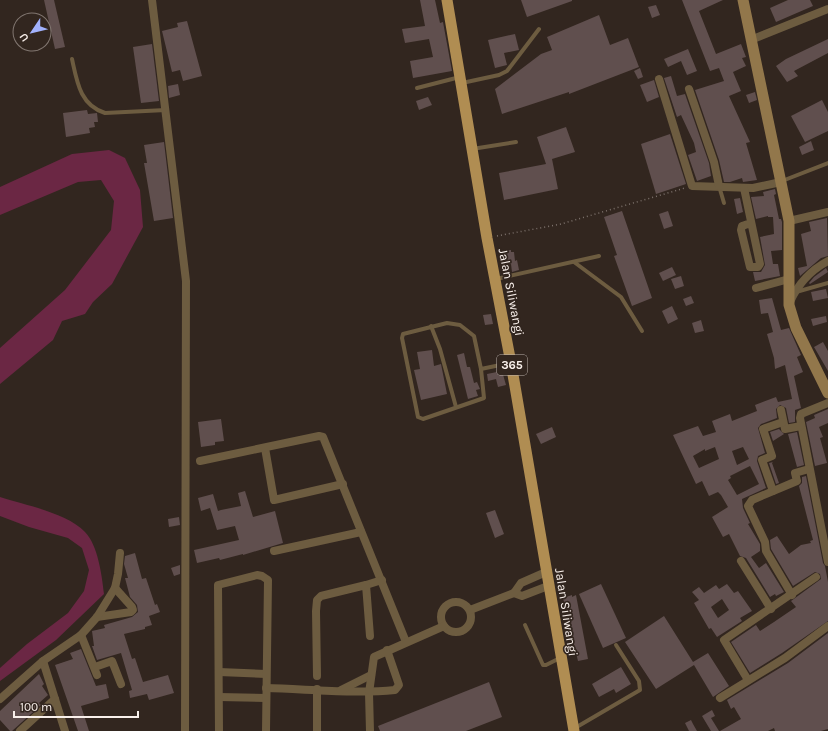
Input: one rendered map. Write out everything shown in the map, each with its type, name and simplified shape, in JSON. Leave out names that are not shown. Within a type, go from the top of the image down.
[{"type":"main road","name":"Jalan Siliwangi","points":[[447,0],[487,238],[511,363],[560,658],[574,730]]},
{"type":"main road","points":[[743,0],[753,39],[789,221],[789,305],[796,328],[825,379],[828,392]]},
{"type":"street","points":[[152,0],[186,281],[185,731]]},
{"type":"street","points":[[753,39],[828,9]]},
{"type":"street","points":[[659,79],[692,186],[753,188],[781,182]]},
{"type":"street","points":[[689,89],[714,162],[719,186]]},
{"type":"street","points":[[744,188],[760,264],[758,267],[750,267],[741,230],[742,226],[751,223]]},
{"type":"street","points":[[789,221],[828,212]]},
{"type":"street","points":[[789,305],[794,292],[814,269],[828,261]]},
{"type":"street","points":[[756,288],[789,279]]},
{"type":"street","points":[[828,403],[801,414],[801,426],[828,562]]},
{"type":"street","points":[[781,410],[785,429],[801,426]]},
{"type":"street","points":[[773,491],[762,460],[772,456],[763,429],[783,422]]},
{"type":"street","points":[[200,461],[319,436],[323,437],[406,642]]},
{"type":"street","points":[[265,448],[274,500],[343,484]]},
{"type":"street","points":[[792,595],[766,551],[765,542],[748,506],[752,500],[797,481],[795,473],[809,469]]},
{"type":"street","points":[[274,550],[361,532]]},
{"type":"street","points":[[0,699],[43,661],[81,635],[97,617],[115,588],[120,553]]},
{"type":"street","points":[[741,561],[771,609]]},
{"type":"street","points":[[470,610],[514,593],[522,583],[546,572]]},
{"type":"street","points":[[218,731],[218,585],[257,575],[268,580],[266,731]]},
{"type":"street","points":[[748,680],[724,640],[792,595],[816,577]]},
{"type":"street","points":[[317,676],[317,600],[326,594],[382,580]]},
{"type":"street","points":[[366,585],[370,636]]},
{"type":"street","points":[[514,593],[522,596],[548,586]]},
{"type":"street","points":[[97,617],[131,612],[133,610],[115,588]]},
{"type":"street","points":[[459,602],[470,610],[471,620],[468,626],[463,630],[453,632],[444,626],[441,620],[441,614],[449,603],[459,602]]},
{"type":"street","points":[[370,731],[369,693],[374,657],[444,626]]},
{"type":"street","points":[[720,698],[785,658],[828,626]]},
{"type":"street","points":[[81,635],[96,671],[109,661],[113,662],[121,684]]},
{"type":"street","points":[[266,688],[340,690],[369,693],[395,690],[399,687],[387,650]]},
{"type":"street","points":[[43,661],[65,731]]},
{"type":"street","points":[[219,672],[266,674]]},
{"type":"street","points":[[340,690],[371,675]]},
{"type":"street","points":[[317,689],[318,731]]},
{"type":"street","points":[[219,697],[266,698]]},
{"type":"street","points":[[20,731],[55,699]]},
{"type":"lane","points":[[417,88],[499,75],[507,70],[539,29]]},
{"type":"lane","points":[[72,59],[81,94],[97,111],[105,113],[166,110]]},
{"type":"lane","points":[[472,149],[516,142]]},
{"type":"lane","points":[[781,182],[828,163]]},
{"type":"lane","points":[[719,186],[724,203]]},
{"type":"lane","points":[[496,279],[600,256]]},
{"type":"lane","points":[[574,262],[621,297],[642,331]]},
{"type":"lane","points":[[794,292],[828,283]]},
{"type":"lane","points":[[447,322],[467,329],[474,336],[481,369],[484,398],[423,419],[418,417],[402,338],[406,332],[447,322]]},
{"type":"lane","points":[[430,326],[440,349],[456,407]]},
{"type":"lane","points":[[481,369],[511,363]]},
{"type":"lane","points":[[525,625],[543,665],[560,658]]},
{"type":"lane","points":[[574,730],[640,690],[639,681],[616,645]]},
{"type":"path","points":[[487,238],[561,224],[692,186]]},
{"type":"shaded area","points":[[109,150],[125,158],[140,190],[143,227],[112,284],[93,302],[85,314],[62,321],[53,340],[0,384],[0,348],[65,290],[111,230],[114,201],[101,180],[78,182],[0,215],[0,187],[72,154]]},
{"type":"shaded area","points":[[0,497],[57,515],[77,525],[85,532],[96,553],[101,570],[104,594],[56,640],[0,681],[0,668],[27,644],[68,613],[84,591],[89,570],[82,548],[68,538],[29,527],[0,516]]},
{"type":"building","points":[[44,0],[54,0],[65,47],[55,49],[52,36],[52,12],[47,12]]},
{"type":"building","points":[[420,0],[435,0],[440,23],[443,22],[452,71],[413,78],[410,61],[433,57],[429,39],[405,43],[402,29],[425,26]]},
{"type":"building","points":[[521,0],[572,0],[572,1],[527,17]]},
{"type":"building","points":[[682,0],[723,0],[699,11],[716,54],[741,44],[746,57],[742,58],[746,66],[733,72],[741,91],[729,96],[750,142],[746,143],[757,180],[743,182],[742,178],[730,182],[724,182],[719,160],[695,90],[724,81],[719,68],[710,71]]},
{"type":"building","points":[[788,0],[810,0],[813,6],[776,22],[770,8]]},
{"type":"building","points":[[656,5],[660,15],[652,18],[648,7]]},
{"type":"building","points":[[599,15],[610,45],[628,38],[639,67],[569,94],[569,92],[502,114],[495,89],[541,54],[552,50],[547,37]]},
{"type":"building","points":[[187,21],[202,76],[183,81],[180,70],[172,72],[162,31],[178,27],[177,23]]},
{"type":"building","points":[[515,34],[519,50],[504,53],[507,65],[495,68],[488,40]]},
{"type":"building","points":[[828,39],[828,53],[794,71],[798,76],[787,82],[776,66],[786,59]]},
{"type":"building","points":[[152,44],[159,101],[141,103],[133,47]]},
{"type":"building","points":[[688,49],[697,71],[687,75],[681,61],[668,67],[664,59]]},
{"type":"building","points":[[640,68],[643,77],[638,79],[634,71]]},
{"type":"building","points":[[671,76],[677,96],[685,94],[709,163],[711,176],[697,181],[688,155],[696,152],[694,143],[681,115],[677,117],[664,78]]},
{"type":"building","points":[[654,80],[659,97],[647,102],[640,85]]},
{"type":"building","points":[[178,84],[180,95],[169,98],[168,86]]},
{"type":"building","points":[[755,92],[757,100],[749,103],[746,95]]},
{"type":"building","points":[[428,97],[432,105],[419,110],[416,101]]},
{"type":"building","points":[[822,100],[828,112],[828,131],[805,142],[791,116]]},
{"type":"building","points":[[87,110],[88,114],[97,113],[98,122],[94,122],[95,127],[89,128],[90,133],[66,137],[63,113]]},
{"type":"building","points":[[566,127],[575,152],[552,159],[558,189],[504,200],[499,173],[546,164],[537,137]]},
{"type":"building","points":[[670,134],[686,184],[656,194],[641,144]]},
{"type":"building","points":[[811,141],[814,150],[802,155],[799,147]]},
{"type":"building","points":[[164,142],[173,218],[154,221],[144,163],[147,163],[144,145]]},
{"type":"building","points":[[775,189],[776,194],[774,195],[779,219],[781,219],[782,222],[782,250],[771,251],[773,264],[778,264],[780,276],[755,281],[753,272],[761,272],[765,265],[760,237],[774,234],[773,217],[768,216],[756,219],[751,197],[764,196],[763,192]]},
{"type":"building","points":[[740,198],[743,212],[737,214],[734,199]]},
{"type":"building","points":[[622,211],[652,298],[632,306],[614,256],[617,255],[604,217]]},
{"type":"building","points":[[668,211],[673,226],[664,229],[659,214]]},
{"type":"building","points":[[827,218],[828,256],[821,258],[800,276],[798,268],[807,266],[801,234],[811,231],[809,222]]},
{"type":"building","points":[[511,250],[511,252],[514,252],[515,261],[517,260],[519,270],[512,272],[511,264],[503,265],[501,251]]},
{"type":"building","points":[[672,267],[676,275],[663,281],[659,273]]},
{"type":"building","points":[[826,268],[828,272],[810,284],[809,283],[814,277]]},
{"type":"building","points":[[681,276],[684,286],[675,289],[671,279]]},
{"type":"building","points":[[826,289],[828,298],[813,301],[811,292]]},
{"type":"building","points":[[691,296],[694,303],[686,306],[683,299]]},
{"type":"building","points":[[772,298],[781,330],[789,328],[801,355],[797,357],[803,372],[794,376],[801,408],[795,410],[795,422],[789,423],[786,408],[780,405],[776,409],[777,418],[761,424],[758,428],[765,453],[758,456],[757,461],[766,488],[742,499],[743,508],[750,523],[748,524],[760,544],[760,551],[751,557],[759,568],[766,563],[784,592],[770,597],[746,558],[740,556],[729,534],[723,537],[712,517],[728,507],[721,495],[718,492],[709,496],[702,481],[696,484],[673,435],[698,426],[703,436],[716,432],[712,421],[730,414],[732,421],[757,411],[755,405],[776,397],[778,402],[792,399],[785,365],[775,369],[774,358],[767,334],[773,332],[768,313],[761,314],[759,300]],"holes":[[[715,447],[719,459],[699,468],[693,456],[705,449],[705,451]],[[743,447],[749,459],[737,465],[732,451]],[[750,466],[759,484],[737,495],[728,480],[731,478],[730,476]]]},
{"type":"building","points":[[672,306],[678,319],[668,324],[662,311]]},
{"type":"building","points":[[491,314],[493,324],[485,325],[483,315]]},
{"type":"building","points":[[826,316],[827,322],[813,326],[811,319]]},
{"type":"building","points":[[701,320],[704,331],[695,333],[692,323]]},
{"type":"building","points":[[823,342],[828,351],[828,371],[814,347]]},
{"type":"building","points":[[432,350],[434,366],[441,364],[447,394],[421,400],[414,370],[420,369],[417,352]]},
{"type":"building","points":[[464,353],[467,367],[470,367],[474,383],[477,382],[480,389],[476,390],[478,396],[468,399],[457,355]]},
{"type":"building","points":[[502,371],[506,385],[498,387],[496,379],[488,381],[487,374]]},
{"type":"building","points":[[828,409],[828,423],[819,427],[823,437],[820,438],[827,463],[815,466],[806,422],[815,418],[814,415]]},
{"type":"building","points":[[221,419],[224,441],[215,442],[215,445],[201,447],[198,422]]},
{"type":"building","points":[[552,427],[556,437],[541,444],[536,434]]},
{"type":"building","points":[[779,429],[784,434],[773,441],[770,432]]},
{"type":"building","points":[[797,432],[804,465],[797,467],[788,434]]},
{"type":"building","points":[[773,462],[772,463],[779,483],[776,484],[769,463]]},
{"type":"building","points":[[806,476],[828,582],[828,621],[750,673],[731,642],[756,625],[760,631],[796,607],[791,601],[821,579],[820,574],[815,572],[793,586],[771,549],[770,540],[777,536],[789,554],[801,545],[811,543],[810,541],[813,540],[799,486],[802,483],[802,477]]},
{"type":"building","points":[[245,491],[253,517],[275,511],[283,543],[243,555],[197,563],[194,550],[239,540],[235,526],[217,530],[210,508],[201,511],[198,498],[213,494],[218,511],[241,506],[238,493]]},
{"type":"building","points":[[495,510],[504,534],[495,538],[486,513]]},
{"type":"building","points":[[179,517],[180,525],[169,527],[168,519]]},
{"type":"building","points":[[135,553],[142,579],[146,578],[155,605],[157,604],[160,612],[149,616],[152,625],[145,627],[145,629],[124,634],[132,659],[135,658],[143,682],[168,675],[174,693],[149,700],[147,694],[130,698],[129,691],[132,690],[121,653],[97,660],[92,646],[94,646],[92,631],[105,628],[104,625],[132,617],[138,612],[137,605],[130,597],[125,578],[128,578],[124,564],[125,556]]},
{"type":"building","points":[[180,565],[180,574],[174,576],[171,568]]},
{"type":"building","points":[[601,584],[626,638],[603,648],[579,594]]},
{"type":"building","points":[[727,584],[734,593],[738,591],[752,611],[740,618],[742,621],[717,637],[711,628],[709,629],[694,603],[699,600],[692,592],[699,587],[704,593],[716,585],[719,589]],"holes":[[[722,599],[729,610],[718,618],[711,607]]]},
{"type":"building","points":[[572,595],[572,597],[576,595],[588,659],[578,661],[563,598]]},
{"type":"building","points":[[664,616],[693,662],[708,653],[729,686],[713,697],[694,665],[656,689],[625,642]]},
{"type":"building","points":[[828,633],[828,729],[821,731],[775,731],[774,728],[768,731],[720,731],[741,719],[734,707],[731,709],[727,700],[788,663]]},
{"type":"building","points":[[81,649],[96,686],[106,684],[109,698],[81,706],[89,731],[78,731],[55,665],[73,659],[70,653]]},
{"type":"building","points":[[621,667],[631,684],[616,693],[614,689],[599,697],[592,684]]},
{"type":"building","points":[[39,674],[44,684],[42,686],[48,695],[39,703],[41,705],[12,731],[10,731],[0,720],[0,711]]},
{"type":"building","points":[[489,682],[502,717],[466,731],[380,731],[378,726]]},
{"type":"building","points":[[712,710],[715,716],[711,718],[719,731],[711,731],[702,716]]},
{"type":"building","points":[[691,720],[697,731],[689,731],[685,723]]}]
